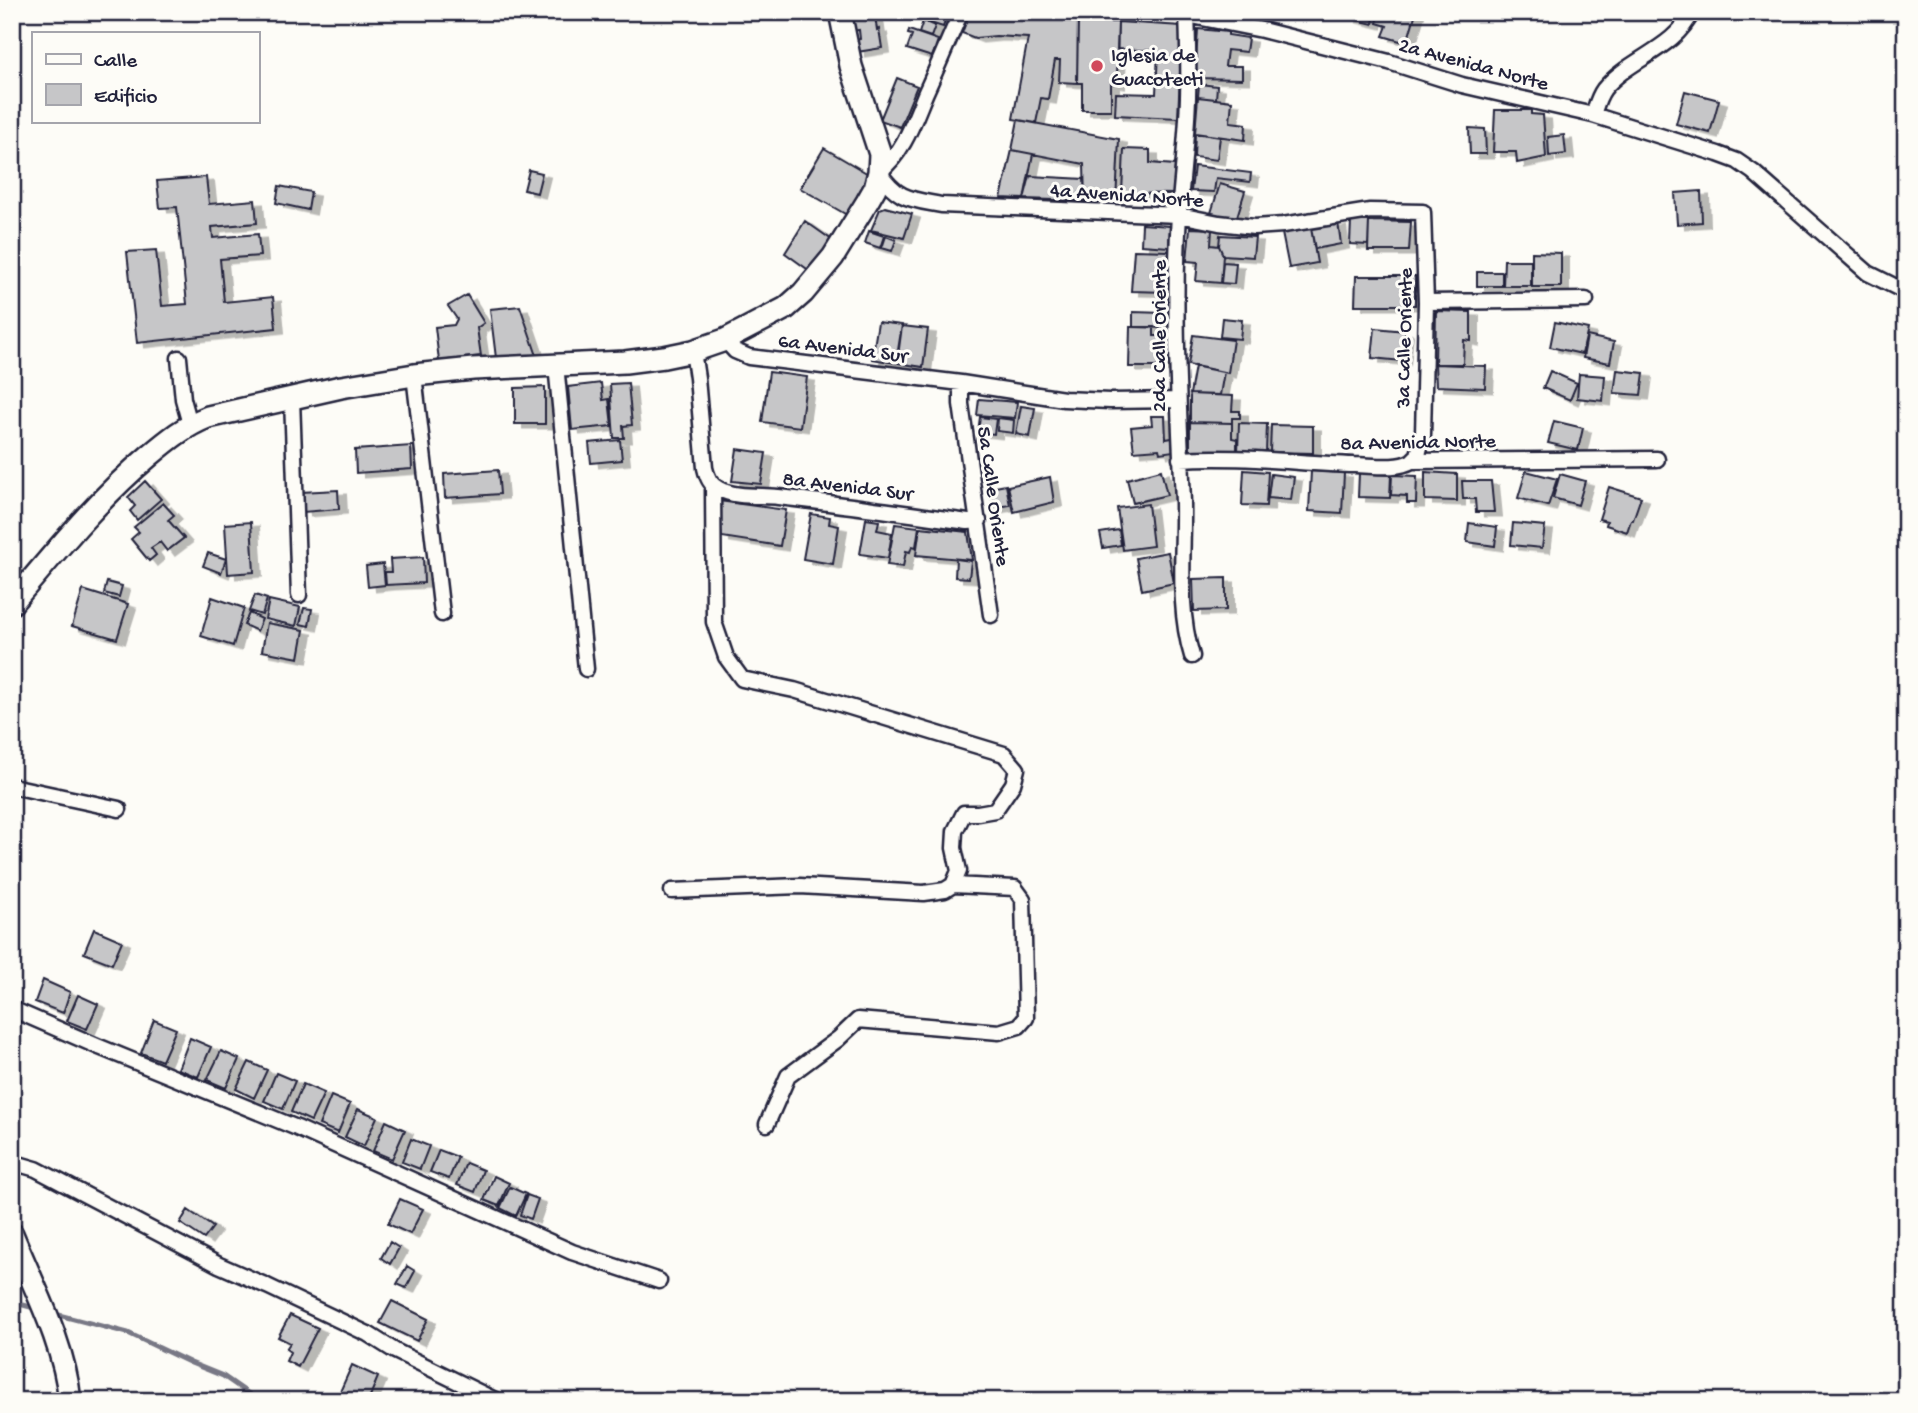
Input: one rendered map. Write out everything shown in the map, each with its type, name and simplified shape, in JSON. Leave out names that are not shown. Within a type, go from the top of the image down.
[{"type":"street","points":[[12,603],[103,498],[137,466],[190,424],[220,414],[341,387],[414,375],[473,369],[625,362],[664,357],[725,340],[786,307],[803,293],[833,257],[875,188],[879,172],[880,154],[851,66],[840,12]]},
{"type":"street","points":[[879,172],[891,163],[914,121],[961,12]]},
{"type":"street","points":[[1593,115],[1602,92],[1610,82],[1672,37],[1683,27],[1692,12]]},
{"type":"street","name":"2a Avenida Norte","points":[[1185,13],[1390,62],[1462,85],[1593,115],[1669,137],[1737,162],[1753,172],[1868,273],[1906,292]]},
{"type":"street","name":"2da Calle Oriente","points":[[1185,13],[1188,99],[1179,215],[1178,400],[1183,608],[1185,635],[1192,656]]},
{"type":"street","name":"4a Avenida Norte","points":[[879,172],[888,186],[898,194],[941,205],[1179,215],[1254,227],[1370,211],[1423,212]]},
{"type":"street","name":"3a Calle Oriente","points":[[1412,461],[1418,455],[1423,435],[1426,302],[1423,212]]},
{"type":"street","points":[[1426,302],[1586,300]]},
{"type":"street","name":"6a Avenida Sur","points":[[725,340],[735,351],[749,357],[961,383],[1065,399],[1178,400]]},
{"type":"street","points":[[693,351],[705,468],[713,486],[714,622],[726,657],[741,679],[794,690],[1004,754],[1017,769],[1013,785],[995,810],[964,813],[955,831],[954,848],[959,871],[953,885]]},
{"type":"street","points":[[178,358],[183,399],[190,424]]},
{"type":"street","points":[[556,365],[586,669]]},
{"type":"street","points":[[414,375],[442,614]]},
{"type":"street","name":"5a Calle Oriente","points":[[961,383],[961,404],[991,615]]},
{"type":"street","points":[[292,399],[299,595]]},
{"type":"street","name":"8a Avenida Norte","points":[[1180,459],[1224,458],[1388,466],[1405,465],[1412,461],[1657,459]]},
{"type":"street","name":"8a Avenida Sur","points":[[713,486],[730,493],[968,522],[979,521]]},
{"type":"street","points":[[12,786],[119,809]]},
{"type":"street","points":[[672,891],[800,886],[924,893],[945,890],[953,885],[1015,888],[1023,899],[1026,1017],[1019,1027],[999,1032],[858,1020],[838,1039],[788,1076],[767,1124]]},
{"type":"street","points":[[12,1009],[297,1128],[572,1252],[659,1281]]},
{"type":"street","points":[[12,1162],[36,1169],[219,1265],[368,1334],[497,1401]]},
{"type":"street","points":[[12,1234],[52,1331],[68,1379],[70,1401]]},
{"type":"building","points":[[924,12],[948,12],[943,27],[921,20]]},
{"type":"building","points":[[970,12],[1021,12],[1050,17],[1051,12],[1078,12],[1077,83],[1059,82],[1060,60],[1055,60],[1048,99],[1041,98],[1036,123],[1013,119],[1028,38],[975,38],[962,33]]},
{"type":"building","points":[[1351,12],[1375,12],[1373,24],[1349,18]]},
{"type":"building","points":[[1380,12],[1416,12],[1407,43],[1383,36],[1387,26],[1377,23]]},
{"type":"building","points":[[875,16],[882,48],[857,52],[859,30],[852,31],[850,20]]},
{"type":"building","points":[[923,21],[935,26],[931,37],[919,33]]},
{"type":"building","name":"Iglesia de Guacotecti","points":[[1078,22],[1118,22],[1117,84],[1111,83],[1111,110],[1082,110],[1082,83],[1077,83]]},
{"type":"building","points":[[1118,22],[1182,26],[1178,118],[1115,115],[1116,93],[1156,94],[1158,51],[1117,49]]},
{"type":"building","points":[[1198,29],[1228,32],[1228,35],[1248,38],[1246,52],[1227,50],[1225,66],[1242,66],[1242,79],[1195,78]]},
{"type":"building","points":[[909,30],[938,40],[932,57],[907,49],[912,35],[908,34]]},
{"type":"building","points":[[897,78],[917,86],[900,127],[880,120]]},
{"type":"building","points":[[1199,84],[1217,86],[1216,99],[1198,97]]},
{"type":"building","points":[[1685,91],[1719,100],[1710,133],[1676,124]]},
{"type":"building","points":[[1198,97],[1232,101],[1230,122],[1246,124],[1245,140],[1195,133]]},
{"type":"building","points":[[1495,110],[1531,110],[1531,114],[1543,115],[1546,157],[1517,163],[1516,152],[1493,152]]},
{"type":"building","points":[[1018,120],[1119,139],[1116,203],[1085,201],[1084,164],[1012,150]]},
{"type":"building","points":[[1469,128],[1485,129],[1486,154],[1470,154]]},
{"type":"building","points":[[1195,133],[1220,137],[1217,160],[1194,157]]},
{"type":"building","points":[[1564,135],[1566,154],[1549,156],[1548,137]]},
{"type":"building","points":[[824,148],[870,175],[847,215],[800,188]]},
{"type":"building","points":[[1124,149],[1150,150],[1150,163],[1175,165],[1173,194],[1122,193]]},
{"type":"building","points":[[1012,150],[1033,154],[1024,199],[1001,198]]},
{"type":"building","points":[[1194,166],[1251,173],[1250,182],[1216,178],[1214,192],[1191,191]]},
{"type":"building","points":[[529,170],[542,173],[537,193],[524,190]]},
{"type":"building","points":[[1030,176],[1084,179],[1085,201],[1024,199]]},
{"type":"building","points":[[206,177],[209,204],[255,200],[257,223],[212,227],[213,238],[258,234],[260,256],[220,259],[224,302],[273,297],[276,328],[137,343],[127,252],[156,250],[162,306],[187,304],[177,207],[160,208],[157,181]]},
{"type":"building","points":[[1220,184],[1245,191],[1236,220],[1211,213]]},
{"type":"building","points":[[279,186],[311,192],[308,210],[276,203]]},
{"type":"building","points":[[1701,191],[1702,222],[1677,224],[1675,193]]},
{"type":"building","points":[[885,207],[912,214],[904,238],[871,230],[880,209]]},
{"type":"building","points":[[805,221],[832,240],[810,271],[785,253]]},
{"type":"building","points":[[1351,221],[1369,221],[1368,245],[1350,244]]},
{"type":"building","points":[[1369,221],[1411,222],[1409,251],[1368,251]]},
{"type":"building","points":[[1338,222],[1341,244],[1315,249],[1311,228]]},
{"type":"building","points":[[1142,224],[1170,226],[1169,247],[1141,245]]},
{"type":"building","points":[[1190,228],[1212,229],[1211,245],[1219,246],[1223,255],[1221,283],[1196,281],[1198,262],[1187,261]]},
{"type":"building","points":[[1311,228],[1317,263],[1289,268],[1282,233]]},
{"type":"building","points":[[869,231],[884,236],[880,248],[865,243]]},
{"type":"building","points":[[1220,235],[1255,237],[1253,257],[1223,255],[1219,246]]},
{"type":"building","points":[[886,236],[896,240],[892,251],[882,248]]},
{"type":"building","points":[[1134,250],[1169,251],[1167,292],[1131,291]]},
{"type":"building","points":[[1532,252],[1561,253],[1561,287],[1532,287]]},
{"type":"building","points":[[1504,260],[1531,260],[1531,286],[1503,286]]},
{"type":"building","points":[[1223,262],[1236,263],[1234,284],[1221,283]]},
{"type":"building","points":[[1477,272],[1502,272],[1502,286],[1477,286]]},
{"type":"building","points":[[1356,276],[1415,276],[1415,305],[1355,305]]},
{"type":"building","points":[[467,295],[484,323],[477,328],[481,356],[439,361],[435,327],[454,325],[457,319],[448,306]]},
{"type":"building","points":[[520,306],[537,356],[496,358],[490,309]]},
{"type":"building","points":[[1436,311],[1471,312],[1471,341],[1464,340],[1463,364],[1435,364]]},
{"type":"building","points":[[1133,312],[1164,313],[1165,328],[1133,327]]},
{"type":"building","points":[[1222,318],[1242,320],[1240,339],[1220,337]]},
{"type":"building","points":[[878,322],[902,325],[896,363],[872,359]]},
{"type":"building","points":[[1555,322],[1588,329],[1582,354],[1550,347]]},
{"type":"building","points":[[902,326],[928,329],[923,367],[897,363]]},
{"type":"building","points":[[1130,327],[1154,327],[1154,336],[1161,336],[1160,367],[1129,367]]},
{"type":"building","points":[[1375,328],[1405,331],[1402,361],[1372,358]]},
{"type":"building","points":[[1193,335],[1233,340],[1228,373],[1188,365]]},
{"type":"building","points":[[1587,336],[1614,342],[1610,363],[1583,358]]},
{"type":"building","points":[[1435,364],[1486,366],[1485,388],[1436,386]]},
{"type":"building","points":[[1195,366],[1224,372],[1220,395],[1190,394]]},
{"type":"building","points":[[1617,370],[1644,373],[1641,395],[1614,393]]},
{"type":"building","points":[[1550,371],[1577,383],[1570,400],[1543,388]]},
{"type":"building","points":[[769,372],[807,377],[800,427],[762,422]]},
{"type":"building","points":[[1579,374],[1605,376],[1603,401],[1577,398]]},
{"type":"building","points":[[601,383],[603,400],[609,399],[612,426],[572,430],[568,387]]},
{"type":"building","points":[[628,383],[632,425],[623,426],[624,438],[614,438],[610,384]]},
{"type":"building","points":[[545,387],[545,424],[515,424],[515,388]]},
{"type":"building","points":[[1190,394],[1233,396],[1232,411],[1240,411],[1240,418],[1232,418],[1232,423],[1190,422]]},
{"type":"building","points":[[979,399],[1017,402],[1015,418],[977,415]]},
{"type":"building","points":[[1021,406],[1035,408],[1030,437],[1016,434]]},
{"type":"building","points":[[1151,416],[1165,416],[1166,439],[1172,438],[1174,451],[1134,451],[1131,427],[1152,425]]},
{"type":"building","points":[[980,417],[996,419],[994,434],[978,432]]},
{"type":"building","points":[[998,418],[1014,420],[1013,433],[997,431]]},
{"type":"building","points":[[1554,421],[1583,428],[1578,450],[1548,443]]},
{"type":"building","points":[[1190,422],[1232,423],[1232,438],[1237,439],[1237,452],[1190,451]]},
{"type":"building","points":[[1239,423],[1267,424],[1266,453],[1238,452]]},
{"type":"building","points":[[1271,425],[1313,426],[1313,453],[1270,452]]},
{"type":"building","points":[[620,440],[622,460],[591,463],[589,443]]},
{"type":"building","points":[[411,446],[412,469],[356,473],[355,450]]},
{"type":"building","points":[[737,449],[766,453],[761,484],[732,481]]},
{"type":"building","points":[[498,470],[500,494],[445,498],[444,474]]},
{"type":"building","points":[[1161,470],[1167,495],[1133,503],[1127,479]]},
{"type":"building","points":[[1244,470],[1268,472],[1266,506],[1242,505]]},
{"type":"building","points":[[1311,471],[1344,473],[1342,513],[1309,511]]},
{"type":"building","points":[[1526,471],[1557,479],[1548,506],[1518,498]]},
{"type":"building","points":[[1425,472],[1457,474],[1457,501],[1425,500]]},
{"type":"building","points":[[1359,473],[1391,475],[1390,498],[1358,497]]},
{"type":"building","points":[[1271,474],[1294,477],[1291,500],[1268,498]]},
{"type":"building","points":[[1560,474],[1585,481],[1578,505],[1553,498]]},
{"type":"building","points":[[1392,475],[1417,476],[1416,503],[1407,503],[1407,496],[1391,495]]},
{"type":"building","points":[[1050,477],[1054,502],[1014,512],[1008,486]]},
{"type":"building","points":[[145,481],[161,499],[137,520],[130,511],[135,506],[128,497]]},
{"type":"building","points":[[1462,481],[1491,481],[1494,512],[1476,512],[1475,499],[1463,499]]},
{"type":"building","points":[[1006,485],[1010,505],[993,508],[990,488]]},
{"type":"building","points":[[1609,487],[1641,497],[1627,532],[1606,525],[1607,521],[1599,519]]},
{"type":"building","points":[[338,490],[339,509],[303,512],[301,492]]},
{"type":"building","points":[[719,501],[786,510],[780,546],[722,537]]},
{"type":"building","points":[[163,503],[174,515],[168,520],[184,538],[167,551],[160,542],[151,548],[156,555],[149,561],[131,539],[139,532],[134,527]]},
{"type":"building","points":[[1148,504],[1153,546],[1123,550],[1117,508]]},
{"type":"building","points":[[811,514],[830,517],[829,524],[839,526],[833,564],[803,559]]},
{"type":"building","points":[[866,519],[879,521],[877,530],[892,533],[888,558],[860,554]]},
{"type":"building","points":[[251,522],[254,572],[228,574],[225,524]]},
{"type":"building","points":[[1469,523],[1497,527],[1495,546],[1467,542]]},
{"type":"building","points":[[1513,523],[1545,526],[1542,548],[1511,545]]},
{"type":"building","points":[[895,524],[919,527],[916,547],[912,546],[910,552],[906,551],[903,567],[887,565]]},
{"type":"building","points":[[920,527],[968,532],[972,560],[916,555]]},
{"type":"building","points":[[1119,530],[1121,545],[1103,548],[1100,533]]},
{"type":"building","points":[[1168,552],[1174,583],[1142,590],[1136,558]]},
{"type":"building","points":[[208,553],[226,559],[221,573],[203,566]]},
{"type":"building","points":[[423,557],[424,583],[386,585],[385,572],[391,572],[390,559]]},
{"type":"building","points":[[956,559],[971,561],[969,578],[955,577]]},
{"type":"building","points":[[383,564],[385,585],[368,587],[366,566]]},
{"type":"building","points":[[1226,578],[1226,610],[1194,611],[1193,579]]},
{"type":"building","points":[[107,582],[122,586],[119,597],[104,593]]},
{"type":"building","points":[[83,590],[128,604],[117,639],[72,626]]},
{"type":"building","points":[[255,595],[267,599],[262,615],[249,611]]},
{"type":"building","points":[[212,597],[244,608],[233,646],[201,636]]},
{"type":"building","points":[[269,600],[300,607],[296,626],[265,619]]},
{"type":"building","points":[[304,608],[312,609],[309,626],[300,624]]},
{"type":"building","points":[[249,613],[262,619],[257,631],[244,625]]},
{"type":"building","points":[[267,623],[304,630],[299,658],[262,651]]},
{"type":"building","points":[[94,929],[122,941],[112,964],[84,953]]},
{"type":"building","points":[[43,980],[70,992],[63,1013],[35,1002]]},
{"type":"building","points":[[78,995],[98,1004],[87,1029],[67,1021]]},
{"type":"building","points":[[154,1020],[176,1029],[162,1061],[141,1053]]},
{"type":"building","points":[[190,1038],[211,1047],[198,1077],[178,1069]]},
{"type":"building","points":[[221,1051],[239,1059],[226,1088],[207,1080]]},
{"type":"building","points":[[249,1062],[267,1070],[254,1098],[236,1089]]},
{"type":"building","points":[[276,1073],[295,1081],[283,1109],[264,1101]]},
{"type":"building","points":[[303,1084],[324,1093],[311,1121],[291,1112]]},
{"type":"building","points":[[331,1096],[350,1104],[338,1133],[319,1125]]},
{"type":"building","points":[[358,1109],[377,1117],[364,1146],[345,1137]]},
{"type":"building","points":[[386,1121],[405,1130],[392,1159],[373,1151]]},
{"type":"building","points":[[411,1139],[429,1146],[420,1169],[402,1162]]},
{"type":"building","points":[[439,1150],[458,1157],[449,1179],[430,1172]]},
{"type":"building","points":[[466,1163],[483,1170],[475,1192],[457,1185]]},
{"type":"building","points":[[494,1176],[509,1183],[499,1206],[484,1200]]},
{"type":"building","points":[[510,1187],[526,1194],[516,1216],[500,1208]]},
{"type":"building","points":[[527,1195],[538,1199],[531,1219],[520,1215]]},
{"type":"building","points":[[400,1199],[423,1209],[410,1234],[388,1224]]},
{"type":"building","points":[[188,1210],[213,1227],[204,1239],[180,1223]]},
{"type":"building","points":[[390,1242],[399,1248],[390,1264],[381,1258]]},
{"type":"building","points":[[407,1266],[415,1271],[406,1288],[397,1284]]},
{"type":"building","points":[[392,1301],[428,1319],[417,1341],[380,1323]]},
{"type":"building","points":[[290,1315],[318,1328],[298,1367],[286,1361],[290,1352],[286,1349],[290,1343],[278,1337]]},
{"type":"building","points":[[352,1365],[378,1377],[368,1401],[354,1401],[339,1394]]},
{"type":"waterway","points":[[12,1302],[38,1309]]},
{"type":"waterway","points":[[51,1313],[128,1333],[223,1376],[259,1401]]},
{"type":"place","name":"Iglesia de Guacotecti","points":[[1097,66]]}]
